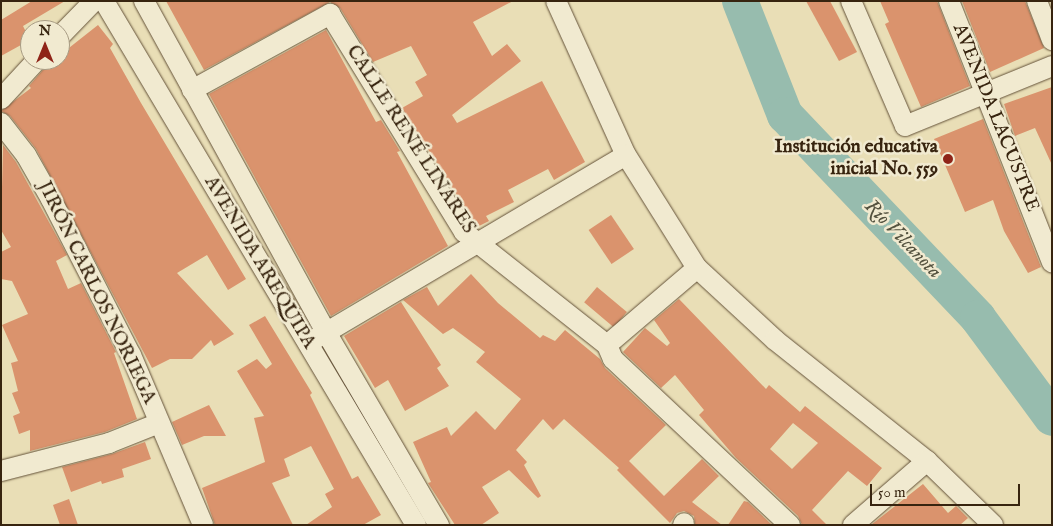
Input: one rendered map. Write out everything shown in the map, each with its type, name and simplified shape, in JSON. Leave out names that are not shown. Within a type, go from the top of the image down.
[{"type":"street","points":[[70,26],[94,1]]},
{"type":"street","name":"AVENIDA AREQUIPA","points":[[104,1],[416,525]]},
{"type":"street","name":"AVENIDA AREQUIPA","points":[[144,1],[326,332],[439,525]]},
{"type":"street","points":[[556,1],[626,155],[697,268],[776,340],[927,461],[993,525]]},
{"type":"street","points":[[851,1],[905,126],[988,94],[1052,66]]},
{"type":"street","name":"AVENIDA LACUSTRE","points":[[949,1],[988,94],[1052,262]]},
{"type":"street","points":[[1038,1],[1052,40]]},
{"type":"street","name":"CALLE RENÉ LINARES","points":[[192,90],[330,14],[464,232],[607,345],[620,366],[790,525]]},
{"type":"street","points":[[1,99],[28,70]]},
{"type":"street","name":"JIRÓN CARLOS NORIEGA","points":[[1,123],[26,155],[51,199],[131,355],[203,525]]},
{"type":"street","points":[[307,344],[626,155]]},
{"type":"street","points":[[607,345],[697,268]]},
{"type":"street","points":[[1,471],[109,443],[159,423]]},
{"type":"street","points":[[854,525],[927,461]]},
{"type":"building","points":[[32,1],[65,1],[33,20],[20,20],[20,46],[1,56],[1,20]]},
{"type":"building","points":[[166,1],[513,1],[473,22],[492,56],[507,44],[521,61],[452,115],[457,123],[542,81],[585,162],[554,180],[548,169],[508,190],[514,202],[486,216],[489,221],[477,227],[402,108],[423,96],[415,82],[427,75],[411,46],[373,62],[340,8],[330,2],[204,70]]},
{"type":"building","points":[[806,1],[830,1],[857,52],[839,61]]},
{"type":"building","points":[[880,1],[937,1],[970,86],[921,107],[885,24],[889,22]]},
{"type":"building","points":[[962,1],[1025,1],[1044,48],[990,72]]},
{"type":"building","points":[[98,25],[113,44],[110,48],[141,103],[246,279],[228,290],[207,255],[177,273],[234,334],[214,346],[211,340],[192,359],[170,359],[152,368],[36,149],[10,116],[1,111],[31,88],[29,86],[43,70],[70,70],[70,47]]},
{"type":"building","points":[[326,30],[376,122],[381,120],[400,151],[397,152],[448,246],[331,316],[209,94]]},
{"type":"building","points":[[1052,87],[1052,165],[1035,128],[1015,136],[1004,104]]},
{"type":"building","points":[[983,119],[1041,267],[1028,273],[1004,231],[993,200],[965,212],[934,139]]},
{"type":"building","points":[[3,145],[16,162],[67,255],[56,261],[68,289],[81,283],[116,352],[114,353],[137,419],[105,432],[30,451],[30,430],[19,434],[13,416],[20,413],[12,393],[18,391],[11,363],[18,361],[2,325],[28,314],[12,281],[1,279],[1,252],[11,247],[1,230]]},
{"type":"building","points":[[611,215],[634,249],[612,264],[589,230]]},
{"type":"building","points":[[471,274],[498,303],[540,338],[543,335],[555,341],[565,330],[600,359],[605,368],[666,425],[629,461],[664,496],[702,459],[719,476],[692,502],[722,525],[695,525],[694,516],[684,511],[677,513],[670,523],[617,470],[619,468],[564,419],[553,430],[543,419],[516,450],[527,462],[524,465],[541,496],[538,498],[509,470],[482,487],[499,513],[481,525],[455,525],[428,483],[431,482],[413,442],[447,427],[451,436],[476,411],[495,430],[521,399],[476,362],[485,352],[453,328],[443,334],[403,300],[427,287],[438,306]]},
{"type":"building","points":[[597,287],[627,312],[614,327],[584,302]]},
{"type":"building","points":[[679,299],[766,389],[769,385],[800,412],[805,406],[882,468],[867,486],[848,471],[812,510],[827,525],[802,525],[798,516],[736,458],[699,415],[704,410],[675,375],[661,388],[623,352],[645,328],[667,346],[670,343],[654,320]],"holes":[[[793,423],[818,443],[792,469],[770,449]]]},
{"type":"building","points":[[401,302],[441,365],[437,368],[449,386],[405,411],[388,380],[375,388],[344,336]]},
{"type":"building","points":[[265,316],[312,393],[310,395],[352,479],[358,476],[381,515],[363,525],[306,525],[332,507],[325,494],[334,489],[311,446],[284,459],[290,476],[272,483],[293,525],[215,525],[202,488],[265,462],[254,418],[264,416],[237,371],[257,359],[266,369],[272,364],[249,325]]},
{"type":"building","points":[[209,405],[226,436],[204,436],[182,445],[172,422]]},
{"type":"building","points":[[145,442],[151,459],[122,469],[124,477],[102,484],[101,481],[71,492],[62,467],[112,454]]},
{"type":"building","points":[[923,484],[948,513],[956,506],[968,518],[960,525],[871,525]]},
{"type":"building","points":[[69,499],[78,525],[60,525],[53,505]]},
{"type":"building","points":[[744,501],[748,502],[772,525],[728,525]]},
{"type":"waterway","name":"Río Vilcanota","points":[[740,1],[785,115],[978,318],[1052,418]]},
{"type":"place","name":"Institución educativa inicial No. 559","points":[[948,159]]}]
